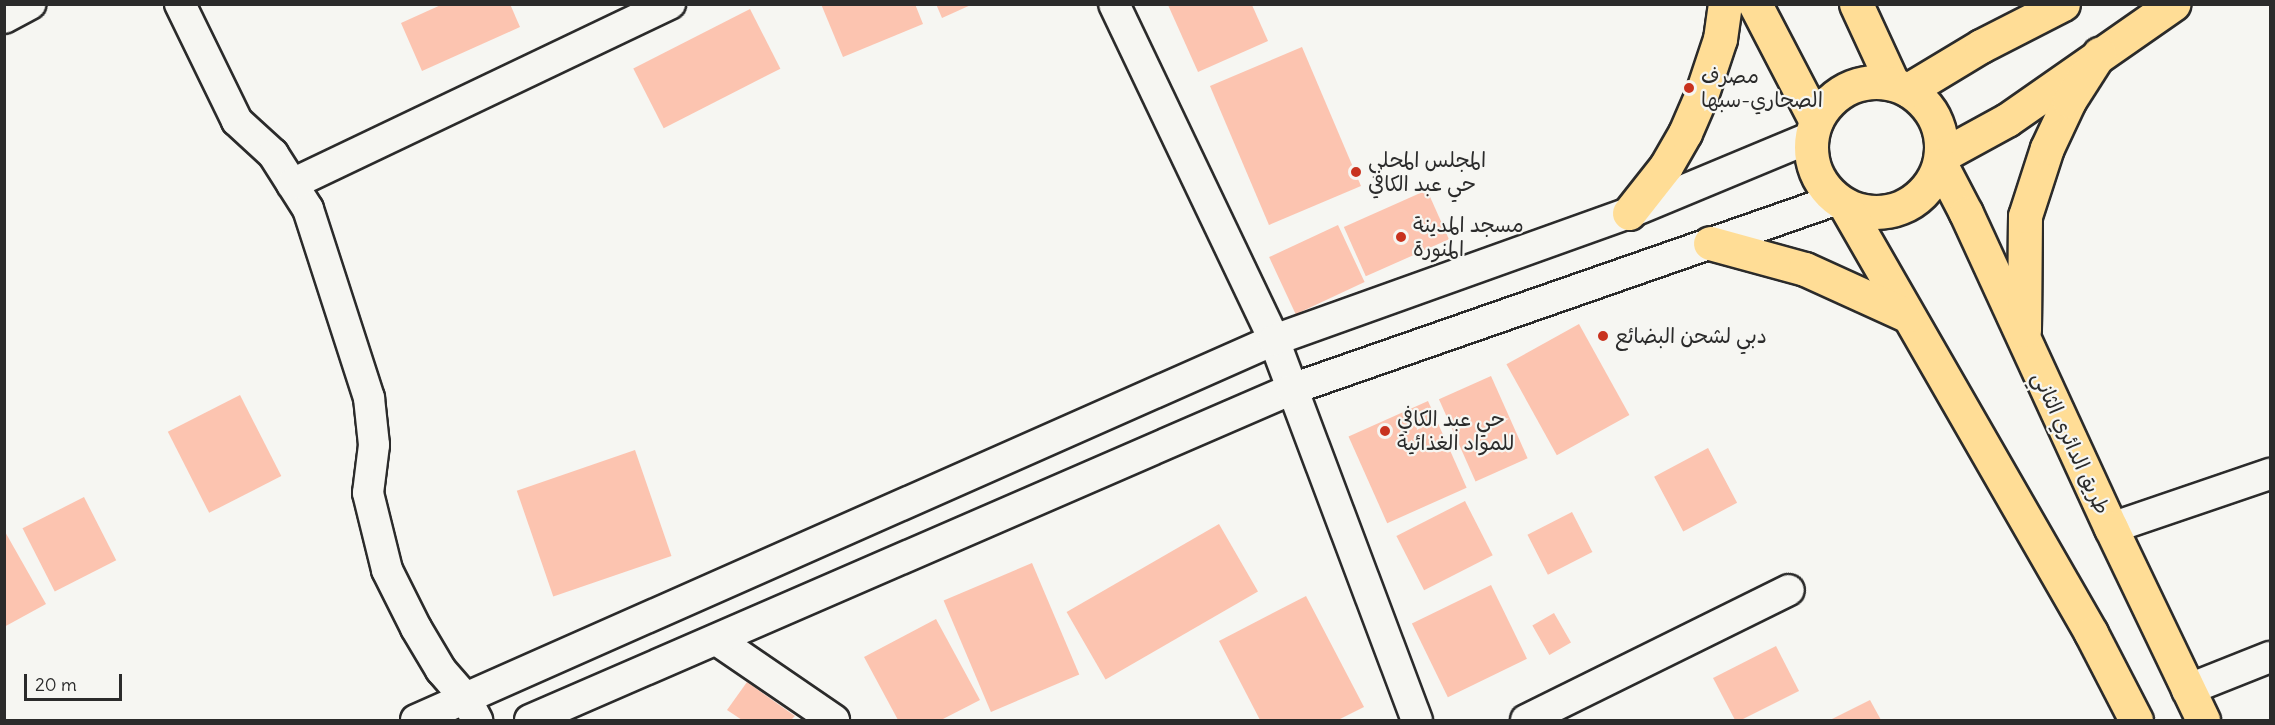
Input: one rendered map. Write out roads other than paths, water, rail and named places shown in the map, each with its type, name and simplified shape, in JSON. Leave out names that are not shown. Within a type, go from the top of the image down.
[{"type":"main road","points":[[1629,213],[1666,166],[1685,133],[1701,96],[1717,48],[1725,4]]},
{"type":"main road","points":[[1755,4],[1814,129]]},
{"type":"main road","points":[[1856,4],[1901,87]]},
{"type":"main road","points":[[2020,4],[2054,4]]},
{"type":"main road","points":[[1901,87],[2063,4]]},
{"type":"main road","points":[[1941,160],[2007,120],[2173,4]]},
{"type":"main road","points":[[2023,341],[2025,216],[2047,148],[2064,111],[2099,54]]},
{"type":"main road","points":[[1840,202],[1866,212],[1888,212],[1909,205],[1926,191],[1941,160],[1941,136],[1935,118],[1924,102],[1901,87],[1880,82],[1853,86],[1830,101],[1814,129],[1811,148],[1815,171],[1840,202],[1974,426],[2085,623],[2136,720]]},
{"type":"main road","name":"طريق الدائري الثاني","points":[[1941,160],[2023,341],[2203,720]]},
{"type":"main road","points":[[1710,243],[1805,269],[1908,316]]},
{"type":"street","points":[[4,18],[30,4]]},
{"type":"street","points":[[180,4],[237,121],[273,154],[308,209],[369,398],[374,445],[368,493],[387,570],[416,628],[441,670],[472,710]]},
{"type":"street","points":[[292,184],[670,4]]},
{"type":"street","points":[[1114,4],[1274,340],[1417,720]]},
{"type":"street","points":[[416,720],[472,710],[1274,340],[1629,213],[1814,129]]},
{"type":"street","points":[[530,720],[1292,389],[1710,243],[1840,202]]},
{"type":"street","points":[[2111,528],[2271,474]]},
{"type":"street","points":[[1526,720],[1789,590]]},
{"type":"street","points":[[717,639],[834,720]]},
{"type":"street","points":[[2187,690],[2271,657]]},
{"type":"place","name":"مصرف الصحاري-سبها","points":[[1689,88]]},
{"type":"place","name":"المجلس المحلي حي عبد الكافي","points":[[1356,172]]},
{"type":"place","name":"مسجد المدينة المنورة","points":[[1401,237]]},
{"type":"place","name":"دبي لشحن البضائع","points":[[1603,336]]},
{"type":"place","name":"حي عبد الكافي للمواد الغذائية","points":[[1385,431]]}]
